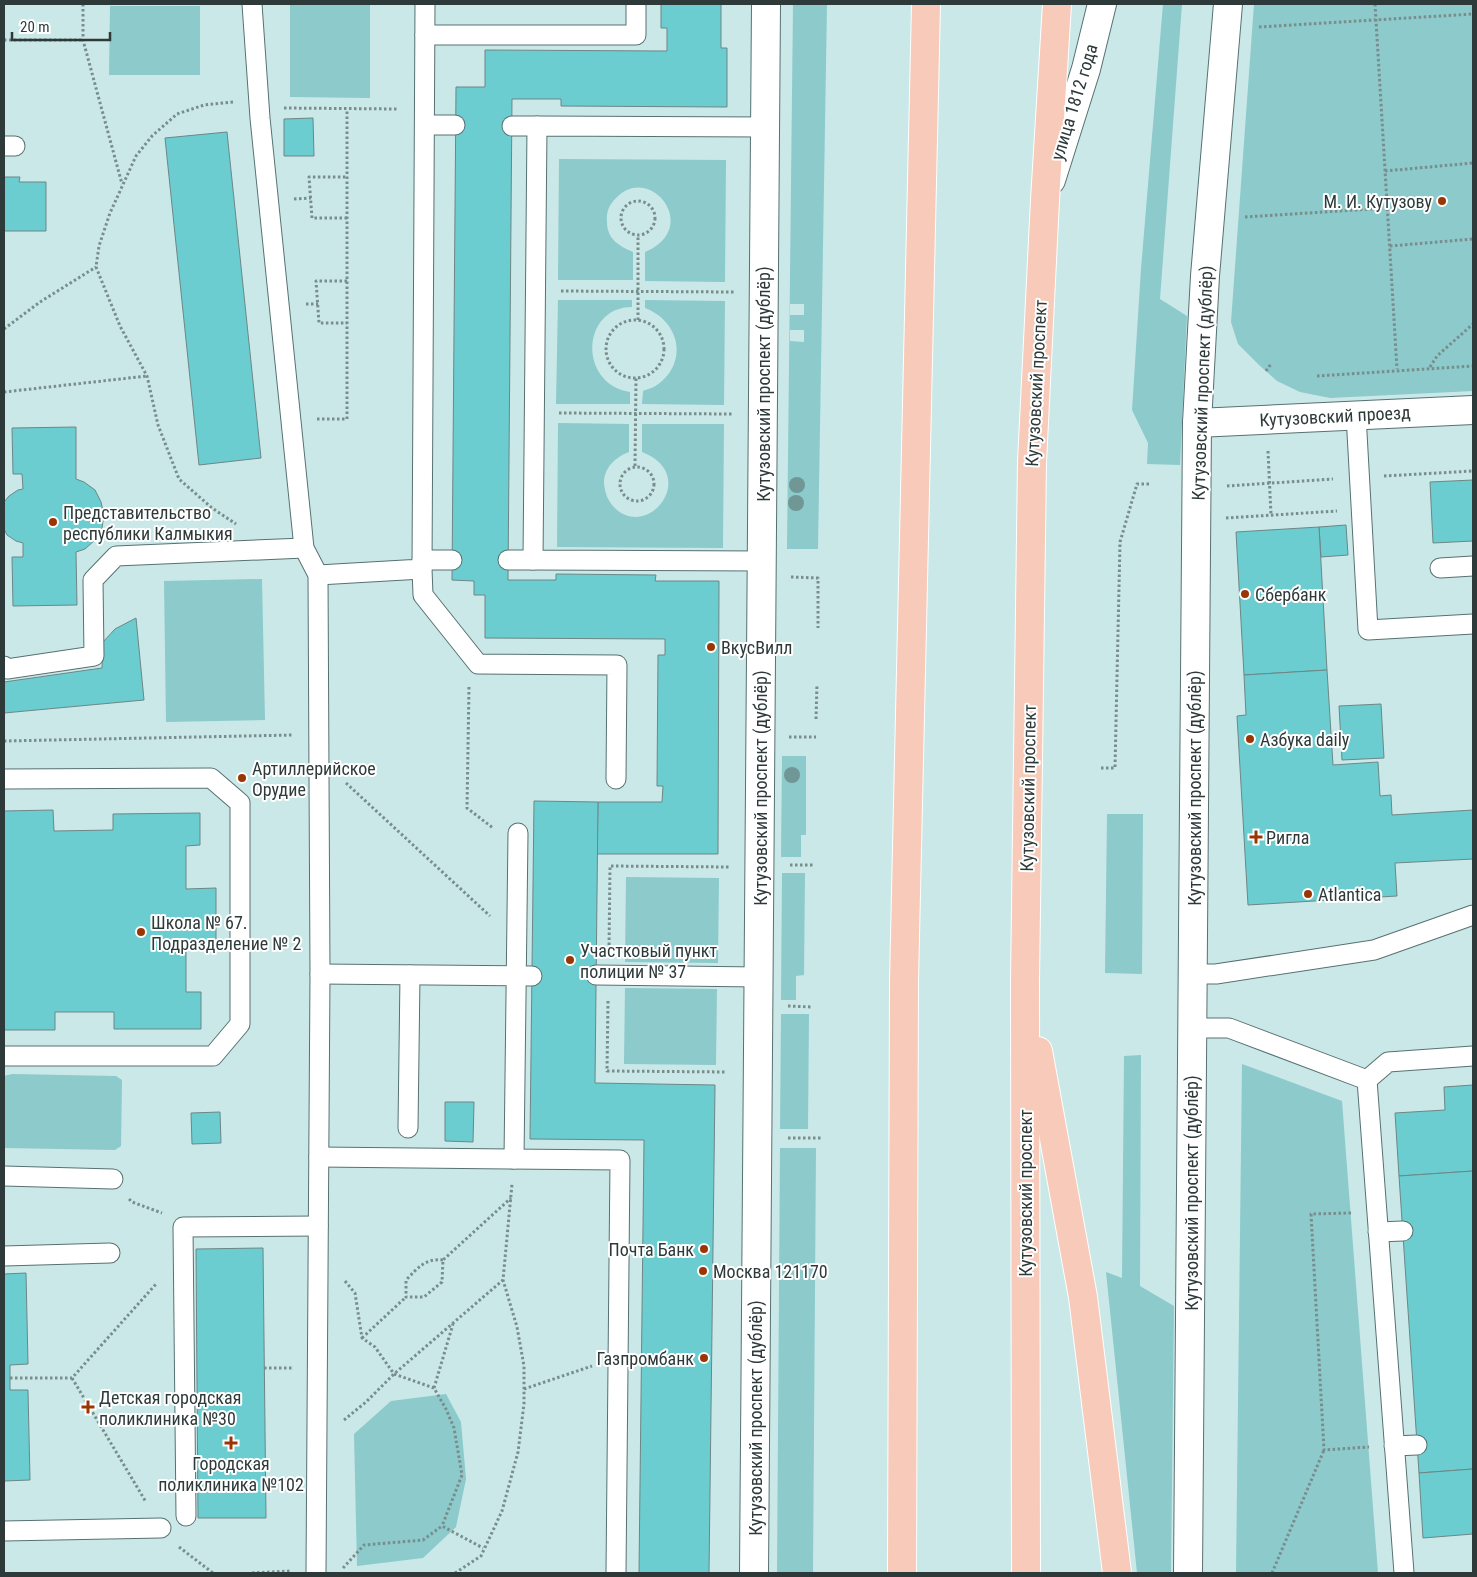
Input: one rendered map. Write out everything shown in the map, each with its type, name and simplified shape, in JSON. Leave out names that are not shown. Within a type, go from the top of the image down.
[{"type":"main road","name":"Кутузовский проспект","points":[[1026,1573],[1025,981],[1032,462],[1057,4]]},
{"type":"main road","points":[[902,1573],[904,981],[923,12]]},
{"type":"main road","points":[[1025,981],[1083,1297],[1117,1573]]},
{"type":"street","name":"Кутузовский проспект (дублёр)","points":[[754,1573],[759,977],[772,569],[765,127],[766,4]]},
{"type":"street","name":"улица 1812 года","points":[[1045,200],[1086,69],[1102,4]]},
{"type":"street","name":"Кутузовский проспект (дублёр)","points":[[1188,1573],[1197,423],[1206,276],[1228,4]]},
{"type":"street","name":"Кутузовский проезд","points":[[1197,423],[1473,410]]},
{"type":"lane","points":[[252,4],[259,107],[304,548],[318,575],[320,974],[316,1572]]},
{"type":"lane","points":[[425,4],[423,595],[478,664],[618,664],[616,779]]},
{"type":"lane","points":[[425,34],[636,35],[636,4]]},
{"type":"lane","points":[[425,117],[455,125]]},
{"type":"lane","points":[[512,126],[765,127]]},
{"type":"lane","points":[[533,560],[537,126]]},
{"type":"lane","points":[[1356,415],[1368,630],[1473,624]]},
{"type":"lane","points":[[4,666],[7,669],[94,656],[93,580],[116,556],[304,548]]},
{"type":"lane","points":[[318,575],[452,560]]},
{"type":"lane","points":[[508,560],[772,569]]},
{"type":"lane","points":[[1440,568],[1473,566]]},
{"type":"lane","points":[[4,779],[211,778],[240,803],[240,1024],[213,1056],[4,1056]]},
{"type":"lane","points":[[514,1159],[524,976],[517,941],[518,834]]},
{"type":"lane","points":[[1193,974],[1216,974],[1374,950],[1473,915]]},
{"type":"lane","points":[[320,974],[524,976]]},
{"type":"lane","points":[[408,1128],[410,975]]},
{"type":"lane","points":[[596,975],[759,977]]},
{"type":"lane","points":[[1192,1028],[1228,1028],[1367,1080]]},
{"type":"lane","points":[[1367,1080],[1388,1062],[1473,1056]]},
{"type":"lane","points":[[1367,1080],[1404,1573]]},
{"type":"lane","points":[[319,1157],[620,1160],[616,1573]]},
{"type":"lane","points":[[4,1176],[113,1179]]},
{"type":"lane","points":[[186,1516],[183,1228],[318,1226]]},
{"type":"lane","points":[[1378,1232],[1403,1231]]},
{"type":"lane","points":[[4,1256],[110,1253]]},
{"type":"lane","points":[[1394,1446],[1417,1445]]},
{"type":"lane","points":[[4,1531],[161,1528]]},
{"type":"path","points":[[83,4],[83,40],[122,185]]},
{"type":"path","points":[[1375,4],[1397,369]]},
{"type":"path","points":[[1258,27],[1473,14]]},
{"type":"path","points":[[4,40],[83,40]]},
{"type":"path","points":[[274,549],[212,508],[179,479],[158,426],[147,376],[120,326],[96,268],[99,246],[110,213],[136,156],[152,136],[176,114],[204,105],[231,102],[259,107],[348,109],[425,117]]},
{"type":"path","points":[[290,419],[347,419],[348,109]]},
{"type":"path","points":[[1385,171],[1473,164]]},
{"type":"path","points":[[347,218],[312,218],[309,177],[348,177]]},
{"type":"path","points":[[637,201],[646,202],[653,209],[656,218],[653,227],[647,233],[638,236],[630,234],[623,228],[620,219],[622,210],[628,203],[637,201]]},
{"type":"path","points":[[1245,217],[1387,208]]},
{"type":"path","points":[[638,236],[638,320]]},
{"type":"path","points":[[1390,246],[1473,239]]},
{"type":"path","points":[[4,329],[40,302],[96,268]]},
{"type":"path","points":[[347,281],[316,281],[319,323],[347,323]]},
{"type":"path","points":[[536,290],[735,292]]},
{"type":"path","points":[[638,320],[646,322],[655,328],[662,337],[664,348],[662,359],[656,369],[647,375],[636,378],[625,376],[616,370],[609,361],[606,350],[608,338],[614,329],[624,322],[638,320]]},
{"type":"path","points":[[1429,368],[1437,356],[1473,324]]},
{"type":"path","points":[[1266,371],[1271,364]]},
{"type":"path","points":[[1317,376],[1397,369],[1473,366]]},
{"type":"path","points":[[4,392],[147,376]]},
{"type":"path","points":[[635,466],[636,378]]},
{"type":"path","points":[[534,412],[734,414]]},
{"type":"path","points":[[1268,449],[1271,515]]},
{"type":"path","points":[[635,466],[644,468],[651,473],[654,482],[653,491],[647,498],[638,501],[630,500],[622,494],[619,486],[620,477],[626,470],[635,466]]},
{"type":"path","points":[[1101,768],[1115,768],[1120,542],[1137,484],[1150,484]]},
{"type":"path","points":[[1225,518],[1361,510]]},
{"type":"path","points":[[772,569],[818,578],[818,628]]},
{"type":"path","points":[[478,664],[469,684],[467,808],[493,828],[518,834]]},
{"type":"path","points":[[816,719],[817,684]]},
{"type":"path","points":[[4,741],[319,735]]},
{"type":"path","points":[[780,737],[816,737]]},
{"type":"path","points":[[320,759],[517,941]]},
{"type":"path","points":[[787,865],[814,865]]},
{"type":"path","points":[[786,1006],[812,1007]]},
{"type":"path","points":[[454,1573],[480,1556],[502,1511],[518,1452],[524,1389],[524,1366],[517,1327],[503,1280],[514,1159]]},
{"type":"path","points":[[113,1179],[132,1202],[168,1215],[183,1228]]},
{"type":"path","points":[[362,1338],[406,1297],[424,1297],[442,1282],[443,1260],[511,1197]]},
{"type":"path","points":[[1272,1573],[1324,1450],[1311,1214],[1377,1212]]},
{"type":"path","points":[[318,1251],[355,1293],[362,1338],[375,1347],[394,1374],[434,1388],[454,1428],[462,1475],[442,1526],[424,1540],[364,1545],[343,1568]]},
{"type":"path","points":[[406,1297],[406,1280],[422,1264],[434,1259],[443,1260]]},
{"type":"path","points":[[343,1420],[366,1402],[394,1374],[503,1280]]},
{"type":"path","points":[[10,1378],[72,1378],[157,1284]]},
{"type":"path","points":[[434,1388],[453,1323]]},
{"type":"path","points":[[524,1389],[618,1357]]},
{"type":"path","points":[[72,1378],[161,1528],[175,1544],[213,1573]]},
{"type":"path","points":[[1324,1450],[1394,1446]]},
{"type":"path","points":[[442,1526],[483,1548]]},
{"type":"path","points":[[343,1558],[343,1573]]},
{"type":"path","points":[[461,1569],[464,1573]]},
{"type":"path","points":[[252,1573],[316,1572]]},
{"type":"shaded area","points":[[290,4],[370,4],[370,98],[290,97]]},
{"type":"shaded area","points":[[793,4],[827,4],[818,549],[787,549]],"holes":[[[790,304],[804,304],[804,315],[790,315]],[[790,330],[804,330],[804,342],[790,341]]]},
{"type":"shaded area","points":[[1163,4],[1182,4],[1160,299],[1187,316],[1180,465],[1147,464],[1148,443],[1132,410],[1141,269]]},
{"type":"shaded area","points":[[1254,4],[1473,4],[1473,391],[1330,398],[1300,392],[1277,381],[1238,344],[1231,322]]},
{"type":"shaded area","points":[[110,6],[200,6],[200,75],[109,75]]},
{"type":"shaded area","points":[[559,159],[726,160],[725,282],[645,281],[645,252],[662,241],[670,228],[670,214],[665,202],[655,193],[643,188],[629,189],[616,198],[610,206],[607,215],[609,233],[615,241],[633,252],[633,280],[558,280]]},
{"type":"shaded area","points":[[558,300],[632,300],[632,307],[615,310],[603,319],[595,332],[592,346],[594,362],[601,375],[613,386],[630,392],[630,404],[556,404]]},
{"type":"shaded area","points":[[645,300],[725,301],[724,405],[642,404],[643,391],[655,386],[667,376],[674,366],[676,354],[673,332],[657,314],[645,308]]},
{"type":"shaded area","points":[[558,423],[629,424],[629,452],[608,467],[604,483],[606,494],[611,504],[617,510],[630,516],[643,516],[655,510],[664,500],[668,487],[667,474],[659,462],[642,452],[642,424],[724,424],[723,548],[557,547]]},
{"type":"shaded area","points":[[262,579],[265,720],[166,722],[164,581]]},
{"type":"shaded area","points":[[782,756],[806,756],[806,835],[801,835],[801,857],[781,857]]},
{"type":"shaded area","points":[[1107,814],[1143,814],[1142,974],[1105,973]]},
{"type":"shaded area","points":[[782,873],[805,873],[804,975],[796,976],[796,1000],[781,1000]]},
{"type":"shaded area","points":[[626,877],[719,878],[718,963],[625,962]]},
{"type":"shaded area","points":[[625,988],[717,989],[716,1065],[624,1064]]},
{"type":"shaded area","points":[[781,1014],[809,1014],[808,1129],[780,1129]]},
{"type":"shaded area","points":[[1141,1055],[1140,1286],[1174,1306],[1171,1573],[1137,1573],[1106,1272],[1122,1278],[1124,1056]]},
{"type":"shaded area","points":[[1242,1064],[1342,1101],[1378,1573],[1236,1573]]},
{"type":"shaded area","points":[[12,1074],[116,1076],[122,1080],[121,1146],[115,1150],[5,1148],[4,1076]]},
{"type":"shaded area","points":[[780,1148],[816,1148],[813,1573],[777,1573]]},
{"type":"shaded area","points":[[446,1394],[461,1422],[466,1479],[456,1527],[423,1558],[357,1566],[354,1434],[391,1401]]},
{"type":"building","points":[[661,4],[721,4],[721,48],[727,48],[727,107],[561,106],[561,99],[512,99],[508,580],[556,580],[556,574],[656,575],[655,581],[719,581],[718,854],[597,854],[598,802],[662,802],[663,786],[657,786],[658,655],[665,655],[665,639],[485,638],[485,595],[474,595],[474,581],[452,580],[456,87],[485,87],[485,50],[667,51],[667,28],[661,28]]},
{"type":"building","points":[[313,118],[314,156],[284,156],[284,119]]},
{"type":"building","points":[[227,132],[261,458],[199,465],[165,138]]},
{"type":"building","points":[[4,177],[20,177],[19,182],[46,182],[46,231],[4,231]]},
{"type":"building","name":"Представительство республики Калмыкия","points":[[76,427],[76,479],[95,490],[101,502],[104,515],[102,528],[95,540],[85,549],[76,552],[77,605],[13,606],[12,557],[23,557],[23,543],[7,535],[4,529],[4,502],[9,496],[23,489],[22,474],[13,474],[12,428]]},
{"type":"building","points":[[1473,480],[1473,541],[1433,543],[1430,482]]},
{"type":"building","points":[[1346,525],[1348,555],[1321,557],[1319,527]]},
{"type":"building","points":[[1319,527],[1327,670],[1244,675],[1236,532]]},
{"type":"building","points":[[136,618],[144,700],[4,713],[4,682],[102,668],[103,642],[115,629]]},
{"type":"building","points":[[1327,670],[1333,765],[1378,762],[1380,796],[1391,795],[1392,815],[1473,810],[1473,859],[1395,863],[1397,896],[1248,905],[1237,716],[1246,715],[1244,675]]},
{"type":"building","points":[[1381,704],[1384,758],[1342,760],[1339,706]]},
{"type":"building","points":[[534,801],[598,802],[595,1083],[715,1085],[709,1573],[639,1573],[644,1140],[530,1139]]},
{"type":"building","points":[[53,810],[54,831],[113,830],[113,814],[200,813],[200,845],[186,846],[186,889],[216,888],[216,945],[186,945],[186,992],[201,992],[201,1029],[114,1029],[114,1012],[55,1012],[55,1030],[4,1030],[4,811]]},
{"type":"building","points":[[1473,1085],[1473,1171],[1399,1176],[1395,1113],[1445,1110],[1444,1087]]},
{"type":"building","points":[[445,1102],[474,1102],[473,1142],[445,1141]]},
{"type":"building","points":[[220,1112],[221,1143],[192,1144],[191,1113]]},
{"type":"building","points":[[1473,1171],[1473,1469],[1419,1473],[1399,1176]]},
{"type":"building","name":"Городская поликлиника №102","points":[[263,1248],[266,1518],[198,1518],[196,1249]]},
{"type":"building","points":[[26,1273],[28,1364],[10,1365],[10,1390],[28,1390],[30,1480],[4,1481],[4,1274]]},
{"type":"building","points":[[1473,1469],[1473,1534],[1423,1538],[1419,1473]]},
{"type":"place","name":"М. И. Кутузову","points":[[1442,201]]},
{"type":"place","name":"Представительство республики Калмыкия","points":[[53,522]]},
{"type":"place","name":"Сбербанк","points":[[1245,594]]},
{"type":"place","name":"ВкусВилл","points":[[711,647]]},
{"type":"place","name":"Азбука daily","points":[[1250,739]]},
{"type":"place","name":"Артиллерийское Орудие","points":[[242,778]]},
{"type":"place","name":"Ригла","points":[[1256,837]]},
{"type":"place","name":"Atlantica","points":[[1308,894]]},
{"type":"place","name":"Школа № 67. Подразделение № 2","points":[[141,932]]},
{"type":"place","name":"Участковый пункт полиции № 37","points":[[570,960]]},
{"type":"place","name":"Почта Банк","points":[[704,1249]]},
{"type":"place","name":"Москва 121170","points":[[703,1271]]},
{"type":"place","name":"Газпромбанк","points":[[704,1358]]},
{"type":"place","name":"Детская городская поликлиника №30","points":[[88,1407]]},
{"type":"place","name":"Городская поликлиника №102","points":[[231,1443]]}]
